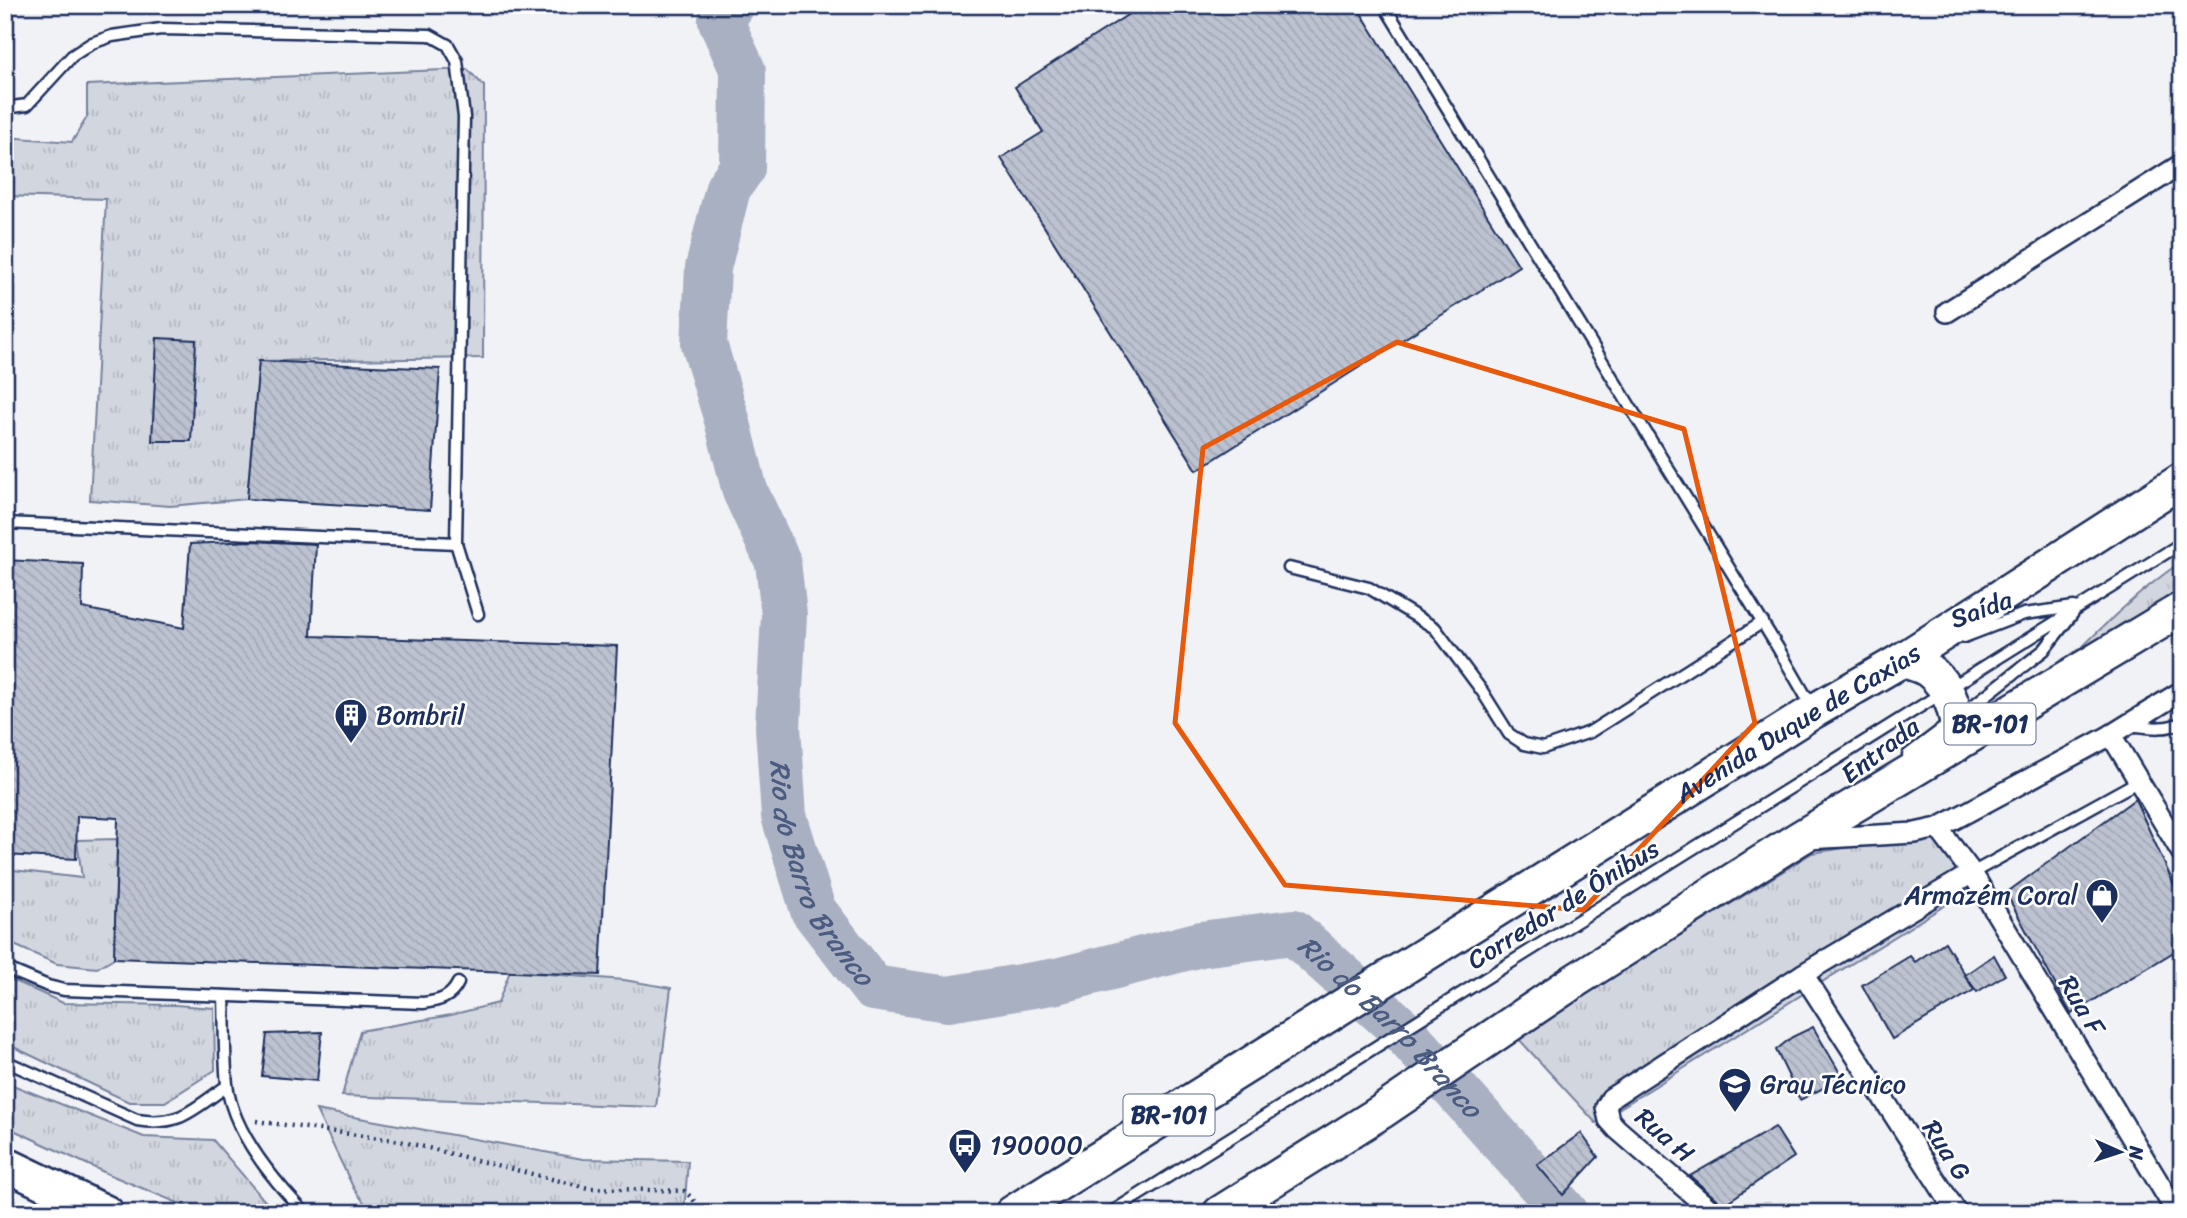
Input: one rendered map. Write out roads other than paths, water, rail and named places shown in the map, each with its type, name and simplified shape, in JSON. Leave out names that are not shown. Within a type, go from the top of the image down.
[{"type":"highway","name":"Avenida Duque de Caxias","points":[[1012,1213],[1411,961],[1814,711],[1902,660],[2182,480]]},
{"type":"highway","name":"BR-101","points":[[1230,1209],[1381,1112],[1507,1024],[1798,839],[1953,718],[2182,609]]},
{"type":"highway","points":[[1902,660],[1931,672],[1953,718]]},
{"type":"highway","points":[[5,1164],[107,1213]]},
{"type":"street","points":[[1947,312],[2182,164]]},
{"type":"street","name":"BR-101","points":[[1798,839],[1915,833],[1938,828],[2111,735],[2182,691]]},
{"type":"street","points":[[2111,735],[2182,853]]},
{"type":"street","name":"Rua F","points":[[1938,828],[1972,873],[2177,1213]]},
{"type":"street","points":[[1803,974],[1972,873]]},
{"type":"street","name":"Rua H","points":[[1714,1213],[1609,1120],[1606,1107],[1611,1098],[1622,1090],[1803,974]]},
{"type":"street","name":"Rua G","points":[[1803,974],[1957,1213]]},
{"type":"lane","points":[[1384,5],[1763,622],[1814,711]]},
{"type":"lane","points":[[5,108],[27,105],[72,56],[92,43],[112,36],[161,29],[430,35],[448,45],[457,61],[464,117],[456,543],[478,614]]},
{"type":"lane","points":[[5,523],[456,543]]},
{"type":"lane","name":"Corredor de Ônibus","points":[[1110,1213],[1953,718],[2078,607],[2182,543]]},
{"type":"lane","points":[[1289,568],[1369,588],[1435,628],[1482,691],[1509,734],[1524,744],[1543,748],[1590,732],[1763,622]]},
{"type":"lane","name":"Saída","points":[[1902,660],[2024,614],[2078,607]]},
{"type":"lane","name":"Entrada","points":[[1904,758],[2045,650],[2078,607]]},
{"type":"lane","points":[[2129,724],[2150,728],[2182,722]]},
{"type":"lane","name":"Entrada","points":[[1798,839],[1883,774]]},
{"type":"lane","points":[[1972,873],[2137,782]]},
{"type":"lane","points":[[5,968],[64,990],[423,1003],[439,1001],[454,993],[458,983]]},
{"type":"lane","points":[[224,996],[227,1087],[243,1134],[279,1187],[305,1213]]},
{"type":"lane","points":[[5,1061],[136,1120],[155,1123],[177,1120],[227,1087]]},
{"type":"waterway","name":"Rio do Barro Branco","points":[[732,5],[721,21],[743,71],[742,168],[728,188],[708,268],[704,344],[745,491],[778,562],[784,615],[778,727],[784,816],[813,910],[873,988],[948,999],[1057,981],[1201,944],[1293,932],[1402,1030],[1566,1213]]},
{"type":"place","name":"Bombril","points":[[351,745]]},
{"type":"place","name":"Armazém Coral","points":[[2102,925]]},
{"type":"place","name":"Grau Técnico","points":[[1735,1114]]},
{"type":"place","name":"190000","points":[[965,1175]]}]
